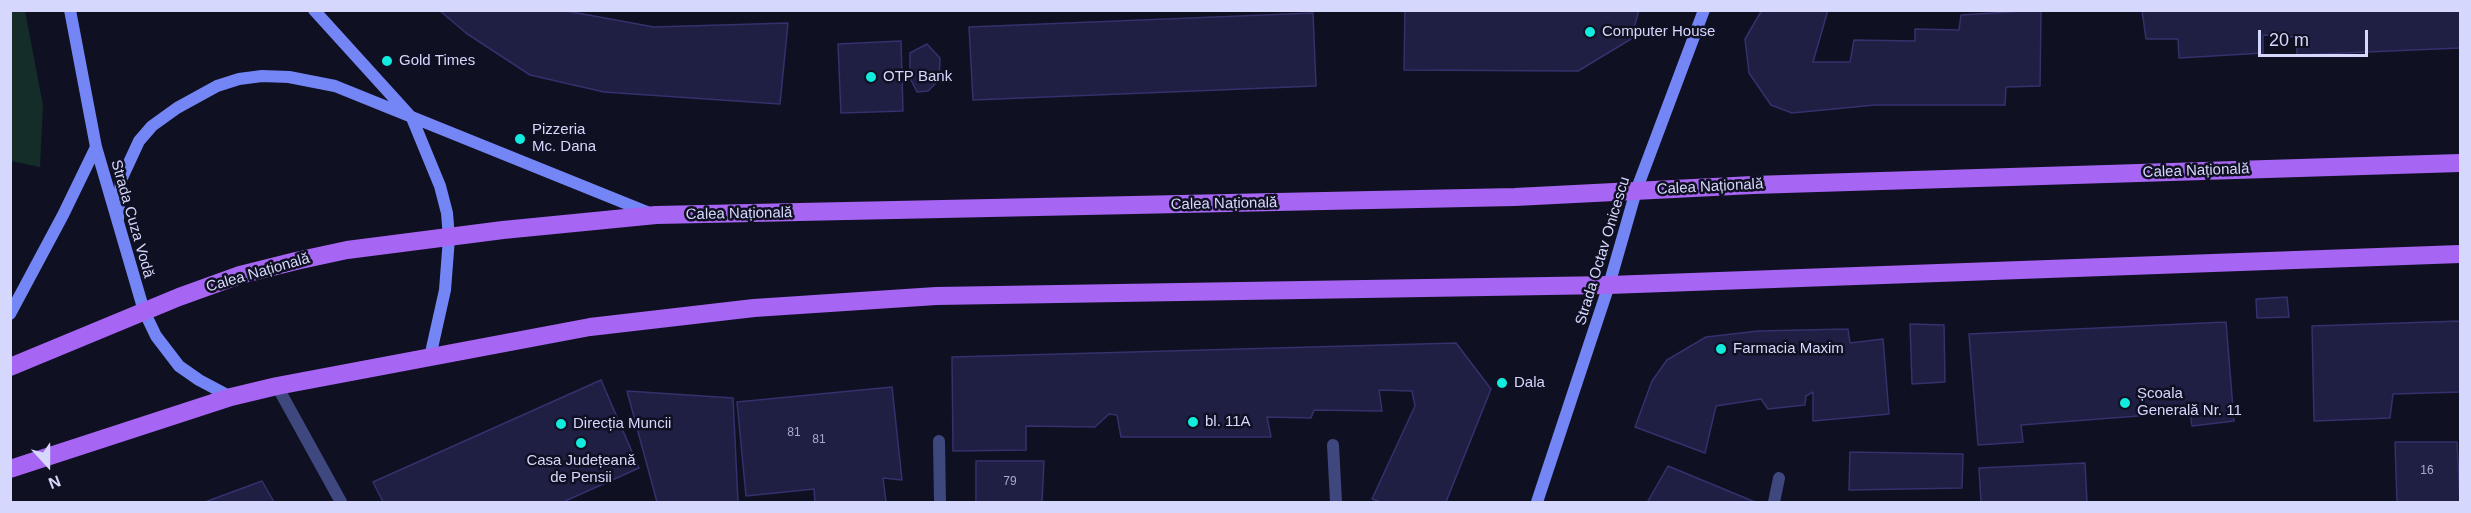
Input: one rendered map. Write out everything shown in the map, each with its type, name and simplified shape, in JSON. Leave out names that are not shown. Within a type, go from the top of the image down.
[{"type":"main road","name":"Calea Națională","points":[[10,367],[240,275],[296,261],[347,250],[656,215],[1515,198],[1765,184],[2460,163]]},
{"type":"main road","points":[[10,469],[231,397],[277,386],[590,327],[754,308],[925,297],[1609,285],[2460,254]]},
{"type":"street","name":"Strada Cuza Vodă","points":[[70,10],[96,147],[144,312],[156,336],[179,366],[231,397]]},
{"type":"street","points":[[314,10],[412,118],[440,186],[447,213],[449,238],[445,290],[430,357]]},
{"type":"street","name":"Strada Octav Onicescu","points":[[1538,502],[1609,285],[1636,191],[1704,10]]},
{"type":"street","points":[[118,219],[121,180],[139,141],[152,126],[177,108],[217,86],[239,79],[261,76],[314,81],[335,86],[656,215]]},
{"type":"street","points":[[10,314],[96,147]]},
{"type":"street","points":[[277,386],[341,502]]},
{"type":"street","points":[[939,441],[940,502]]},
{"type":"street","points":[[1333,445],[1336,502]]},
{"type":"street","points":[[1773,502],[1779,478]]},
{"type":"green space","points":[[10,11],[25,11],[43,105],[40,167],[11,161]]},
{"type":"building","points":[[439,10],[561,10],[654,27],[788,23],[780,104],[604,92],[530,75],[466,33]]},
{"type":"building","points":[[1405,10],[1639,10],[1631,39],[1578,71],[1404,70]]},
{"type":"building","points":[[1762,10],[1828,10],[1813,62],[1850,62],[1854,40],[1915,41],[1915,29],[1959,30],[1961,15],[2041,10],[2040,86],[2006,87],[2005,105],[1875,105],[1792,113],[1771,105],[1749,73],[1745,39]]},
{"type":"building","points":[[2142,10],[2460,10],[2460,48],[2297,55],[2297,37],[2263,35],[2263,53],[2179,58],[2178,39],[2146,39]]},
{"type":"building","points":[[1313,13],[1316,86],[973,100],[969,27]]},
{"type":"building","name":"OTP Bank","points":[[901,41],[903,111],[841,113],[838,44]]},
{"type":"building","points":[[927,44],[940,58],[939,80],[928,91],[917,92],[910,78],[910,53]]},
{"type":"building","points":[[2287,297],[2289,317],[2257,318],[2256,299]]},
{"type":"building","points":[[2460,321],[2460,392],[2393,394],[2390,418],[2314,421],[2312,326]]},
{"type":"building","points":[[2226,322],[2234,421],[2192,426],[2190,412],[2021,425],[2023,442],[1978,445],[1969,334]]},
{"type":"building","points":[[1910,324],[1944,325],[1945,382],[1912,384]]},
{"type":"building","points":[[1848,329],[1850,343],[1883,339],[1889,414],[1813,421],[1813,392],[1806,396],[1805,405],[1768,409],[1761,399],[1716,406],[1705,453],[1635,427],[1652,381],[1667,360],[1706,337],[1758,331]]},
{"type":"building","name":"bl. 11A","points":[[1456,343],[1491,389],[1446,502],[1381,502],[1372,499],[1415,406],[1412,391],[1379,390],[1382,411],[1314,410],[1311,418],[1267,417],[1271,437],[1121,437],[1117,415],[1109,414],[1095,427],[1026,426],[1026,450],[953,451],[952,357]]},
{"type":"building","name":"Direcția Muncii","points":[[601,380],[639,468],[563,502],[383,502],[373,482]]},
{"type":"building","points":[[892,387],[902,480],[883,478],[886,502],[815,502],[814,489],[746,496],[737,402]]},
{"type":"building","points":[[627,391],[733,398],[738,502],[657,502]]},
{"type":"building","points":[[2395,442],[2457,442],[2460,502],[2397,502]]},
{"type":"building","points":[[1850,452],[1963,454],[1962,488],[1849,490]]},
{"type":"building","points":[[976,461],[1044,461],[1042,502],[976,502]]},
{"type":"building","points":[[2085,463],[2087,502],[1981,502],[1979,468]]},
{"type":"building","points":[[1668,466],[1755,502],[1649,502]]},
{"type":"building","points":[[262,481],[274,502],[205,502]]},
{"type":"place","name":"Computer House","points":[[1590,32]]},
{"type":"place","name":"Gold Times","points":[[387,61]]},
{"type":"place","name":"OTP Bank","points":[[871,77]]},
{"type":"place","name":"Pizzeria Mc. Dana","points":[[520,139]]},
{"type":"place","name":"Farmacia Maxim","points":[[1721,349]]},
{"type":"place","name":"Dala","points":[[1502,383]]},
{"type":"place","name":"Școala Generală Nr. 11","points":[[2125,403]]},
{"type":"place","name":"bl. 11A","points":[[1193,422]]},
{"type":"place","name":"Direcția Muncii","points":[[561,424]]},
{"type":"place","name":"Casa Județeană de Pensii","points":[[581,443]]}]
